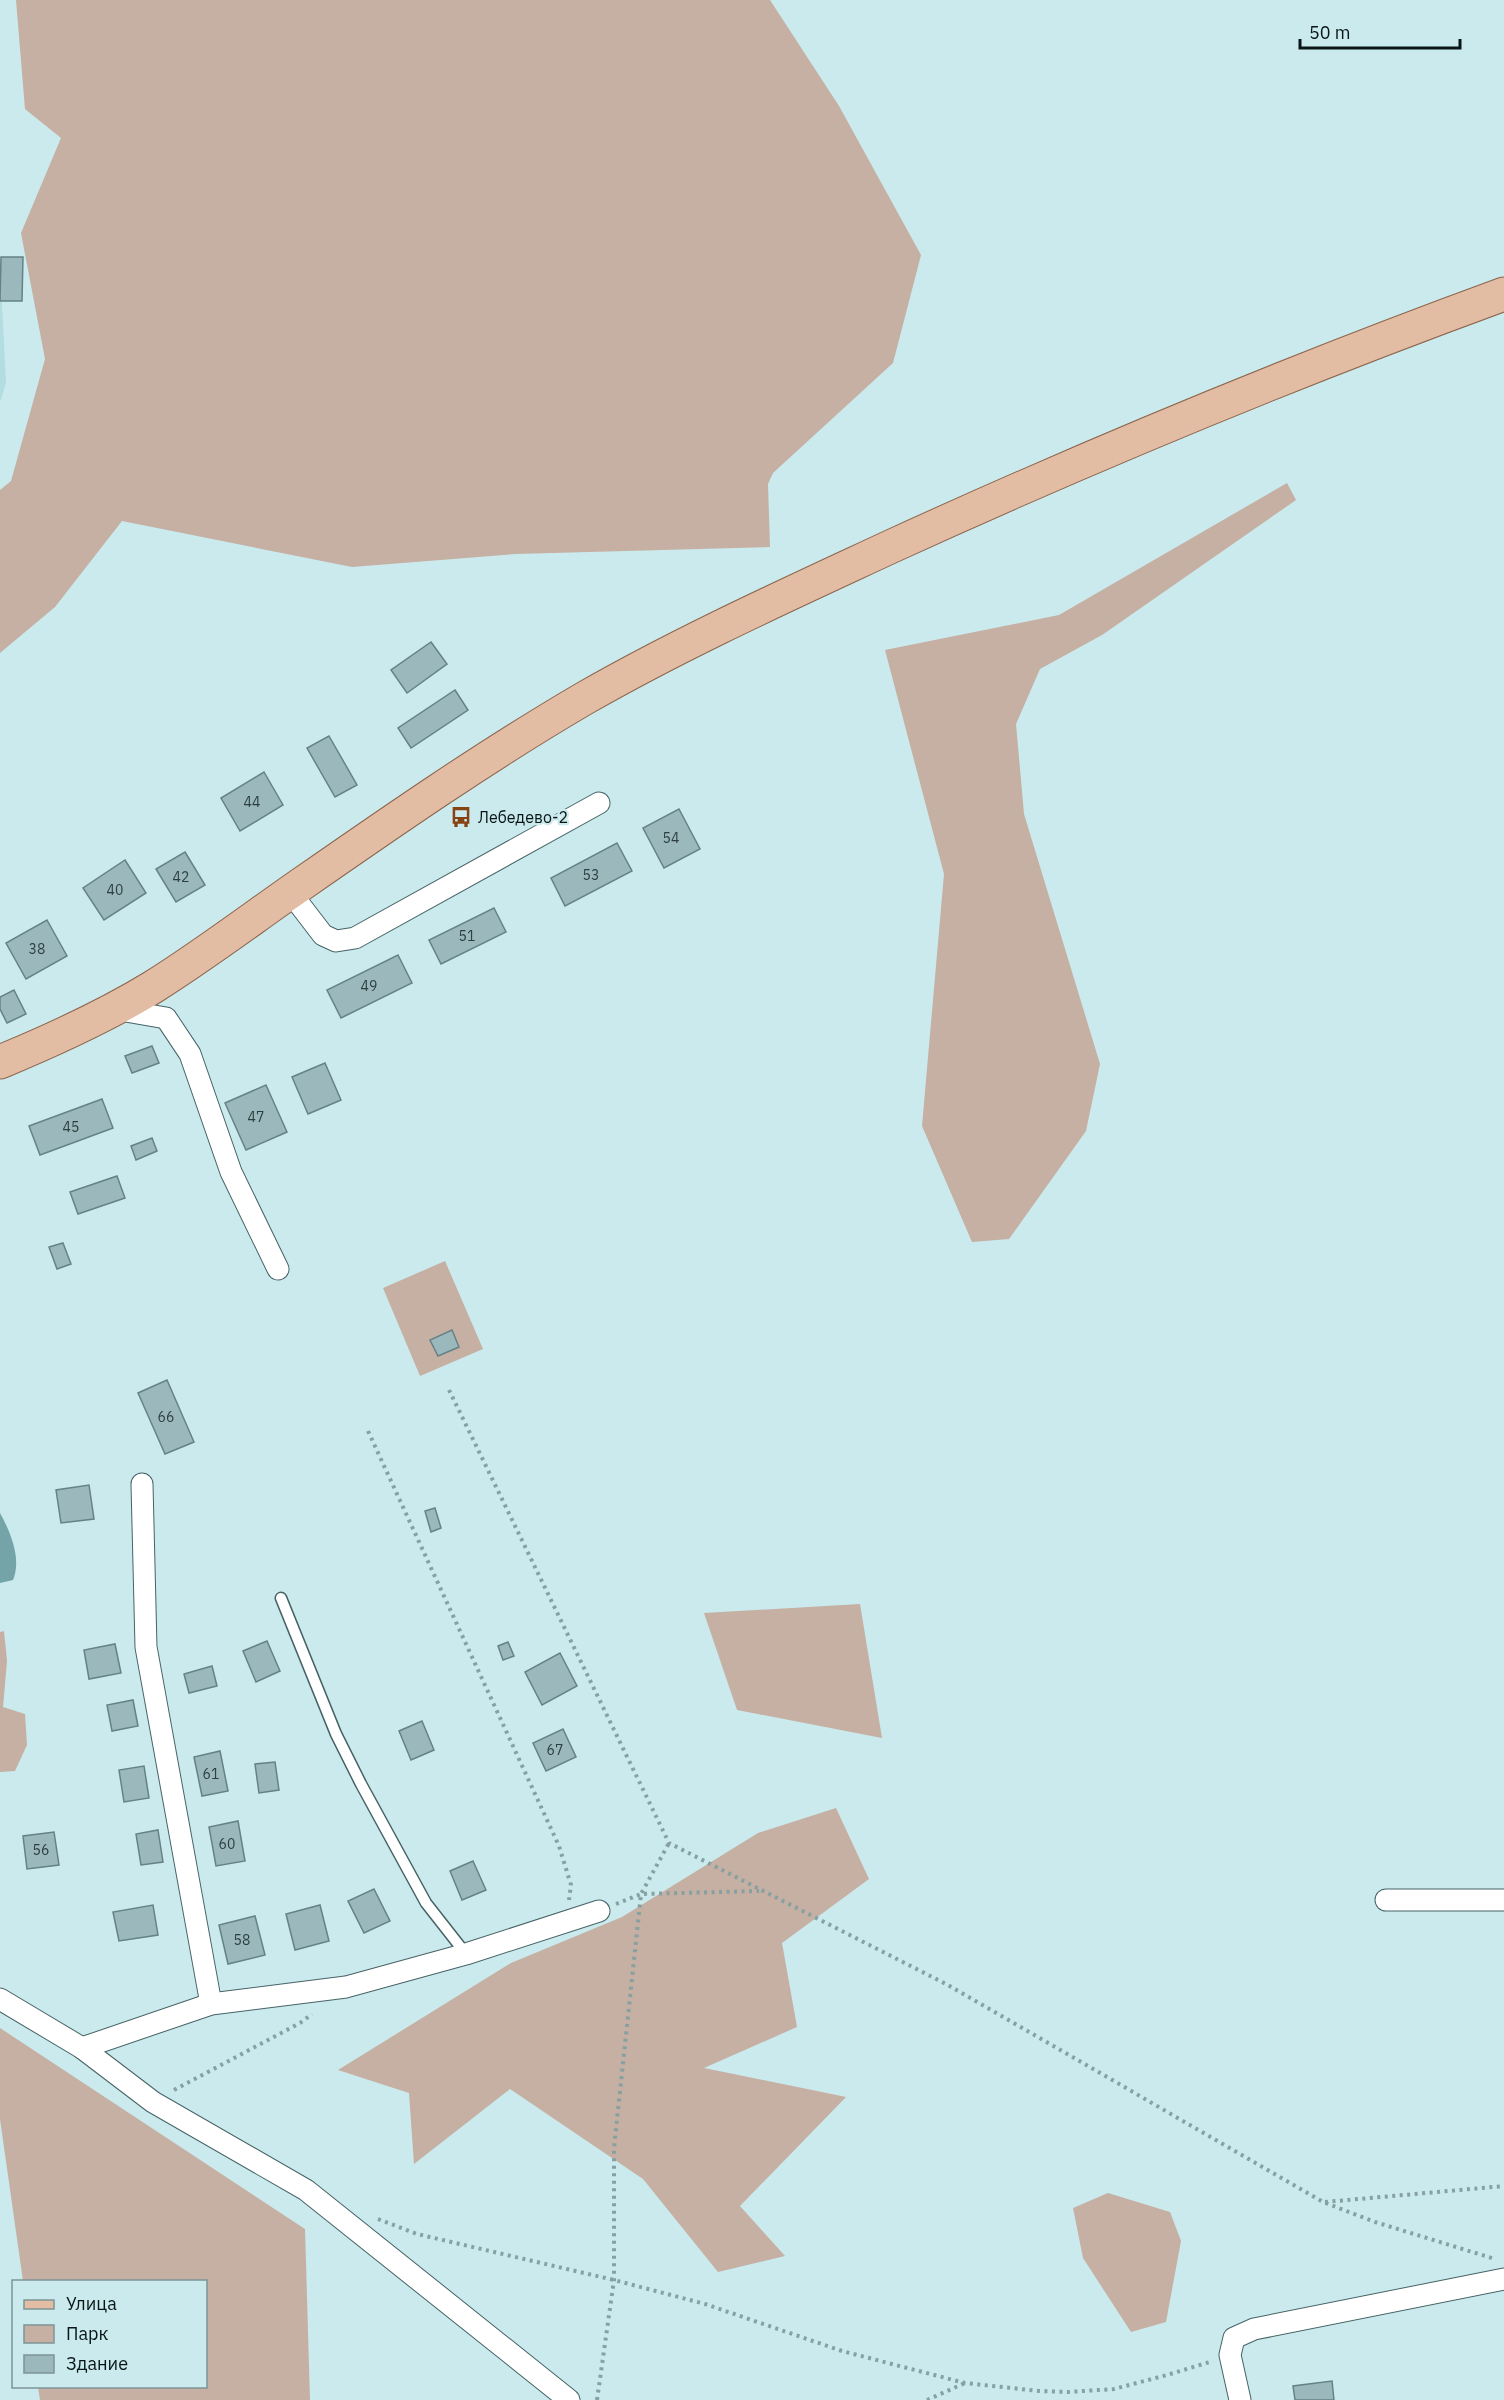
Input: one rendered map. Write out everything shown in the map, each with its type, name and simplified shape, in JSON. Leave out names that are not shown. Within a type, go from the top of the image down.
[{"type":"main road","points":[[0,1062],[62,1036],[113,1009],[188,964],[290,892],[523,735],[672,651],[899,543],[1121,445],[1358,347],[1504,294]]},
{"type":"street","points":[[290,892],[323,935],[336,941],[356,938],[600,803]]},
{"type":"street","points":[[113,1009],[166,1018],[189,1054],[231,1172],[278,1269]]},
{"type":"street","points":[[142,1484],[146,1647],[211,2004]]},
{"type":"street","points":[[1386,1900],[1504,1900]]},
{"type":"street","points":[[82,2048],[211,2004],[346,1987],[466,1954],[599,1911]]},
{"type":"street","points":[[0,1999],[82,2048],[153,2102],[306,2190],[569,2400]]},
{"type":"street","points":[[1240,2400],[1230,2355],[1233,2338],[1254,2329],[1504,2279]]},
{"type":"lane","points":[[282,1598],[336,1734],[361,1784],[426,1903],[466,1954]]},
{"type":"path","points":[[449,1390],[669,1843],[948,1985],[1323,2202],[1376,2222],[1504,2262]]},
{"type":"path","points":[[368,1431],[559,1846],[571,1885],[566,1922]]},
{"type":"path","points":[[597,2400],[614,2280],[614,2148],[640,1894],[669,1843]]},
{"type":"path","points":[[599,1911],[640,1894],[760,1891]]},
{"type":"path","points":[[153,2102],[300,2023],[346,1987]]},
{"type":"path","points":[[1323,2202],[1504,2186]]},
{"type":"path","points":[[373,2217],[417,2234],[614,2280],[705,2304],[842,2351],[966,2383],[1039,2391],[1114,2389],[1230,2355]]},
{"type":"path","points":[[927,2400],[966,2383]]},
{"type":"shaded area","points":[[0,268],[6,383],[0,402]]},
{"type":"shaded area","points":[[0,1513],[11,1537],[16,1563],[13,1580],[0,1583]]},
{"type":"green space","points":[[16,0],[770,0],[839,106],[921,255],[893,363],[773,473],[768,484],[770,547],[515,554],[352,567],[122,521],[55,607],[0,653],[0,490],[11,481],[45,359],[21,233],[61,138],[25,109]]},
{"type":"green space","points":[[1287,483],[1296,500],[1102,635],[1040,669],[1016,724],[1024,814],[1100,1064],[1086,1131],[1009,1239],[972,1242],[922,1126],[944,874],[885,650],[1059,615]]},
{"type":"green space","points":[[445,1261],[483,1349],[420,1376],[383,1288]]},
{"type":"green space","points":[[860,1604],[882,1738],[737,1710],[704,1613]]},
{"type":"green space","points":[[4,1631],[7,1661],[3,1707],[25,1714],[27,1745],[15,1771],[0,1772],[0,1632]]},
{"type":"green space","points":[[836,1808],[869,1879],[782,1943],[797,2027],[704,2068],[846,2097],[740,2206],[785,2256],[718,2272],[643,2179],[510,2089],[414,2164],[409,2093],[338,2070],[511,1963],[622,1917],[758,1833]]},
{"type":"green space","points":[[0,2028],[305,2229],[310,2400],[40,2400],[38,2388],[207,2388],[207,2280],[23,2280],[0,2119]]},
{"type":"green space","points":[[1108,2193],[1170,2212],[1181,2241],[1166,2322],[1131,2332],[1083,2258],[1073,2208]]},
{"type":"building","points":[[1,257],[23,257],[22,301],[0,301]]},
{"type":"building","points":[[431,642],[447,664],[407,693],[391,670]]},
{"type":"building","points":[[455,690],[468,710],[411,748],[398,728]]},
{"type":"building","points":[[329,736],[357,785],[335,797],[307,748]]},
{"type":"building","points":[[264,772],[283,805],[240,831],[221,798]]},
{"type":"building","points":[[679,809],[700,849],[664,868],[643,828]]},
{"type":"building","points":[[617,843],[632,871],[565,906],[551,878]]},
{"type":"building","points":[[185,852],[205,885],[176,902],[156,869]]},
{"type":"building","points":[[125,860],[146,893],[104,920],[83,888]]},
{"type":"building","points":[[494,908],[506,932],[441,964],[429,940]]},
{"type":"building","points":[[47,920],[67,956],[26,979],[6,943]]},
{"type":"building","points":[[398,955],[412,983],[341,1018],[327,990]]},
{"type":"building","points":[[14,990],[26,1014],[7,1023],[0,1009],[0,997]]},
{"type":"building","points":[[152,1046],[159,1063],[132,1073],[125,1056]]},
{"type":"building","points":[[325,1063],[341,1100],[308,1114],[292,1077]]},
{"type":"building","points":[[266,1085],[287,1132],[246,1150],[225,1103]]},
{"type":"building","points":[[102,1099],[113,1128],[40,1155],[29,1126]]},
{"type":"building","points":[[152,1138],[157,1151],[136,1160],[131,1146]]},
{"type":"building","points":[[117,1176],[125,1198],[78,1214],[70,1192]]},
{"type":"building","points":[[63,1243],[71,1264],[57,1269],[49,1247]]},
{"type":"building","points":[[452,1330],[459,1347],[438,1356],[430,1340]]},
{"type":"building","points":[[167,1380],[194,1442],[165,1454],[138,1393]]},
{"type":"building","points":[[89,1485],[94,1519],[61,1523],[56,1490]]},
{"type":"building","points":[[435,1508],[441,1528],[431,1532],[425,1511]]},
{"type":"building","points":[[267,1641],[280,1671],[256,1682],[243,1651]]},
{"type":"building","points":[[508,1642],[514,1656],[503,1660],[498,1646]]},
{"type":"building","points":[[115,1644],[121,1673],[89,1679],[84,1650]]},
{"type":"building","points":[[560,1653],[577,1686],[542,1705],[525,1672]]},
{"type":"building","points":[[212,1666],[217,1686],[189,1693],[184,1674]]},
{"type":"building","points":[[133,1700],[138,1726],[112,1731],[107,1705]]},
{"type":"building","points":[[422,1721],[434,1750],[411,1760],[399,1731]]},
{"type":"building","points":[[563,1729],[576,1757],[546,1771],[533,1743]]},
{"type":"building","points":[[220,1751],[228,1791],[202,1796],[194,1757]]},
{"type":"building","points":[[275,1762],[279,1790],[259,1793],[255,1764]]},
{"type":"building","points":[[144,1766],[149,1798],[124,1802],[119,1770]]},
{"type":"building","points":[[238,1821],[245,1861],[216,1866],[209,1827]]},
{"type":"building","points":[[158,1830],[163,1862],[141,1865],[136,1834]]},
{"type":"building","points":[[54,1832],[59,1865],[27,1869],[23,1836]]},
{"type":"building","points":[[473,1861],[486,1890],[462,1900],[450,1871]]},
{"type":"building","points":[[374,1889],[390,1921],[364,1933],[348,1901]]},
{"type":"building","points":[[153,1905],[158,1935],[119,1941],[113,1912]]},
{"type":"building","points":[[320,1905],[329,1941],[295,1950],[286,1914]]},
{"type":"building","points":[[255,1916],[265,1955],[228,1964],[219,1925]]},
{"type":"building","points":[[1332,2381],[1334,2400],[1295,2400],[1293,2386]]},
{"type":"place","name":"Лебедево-2","points":[[461,817]]}]
